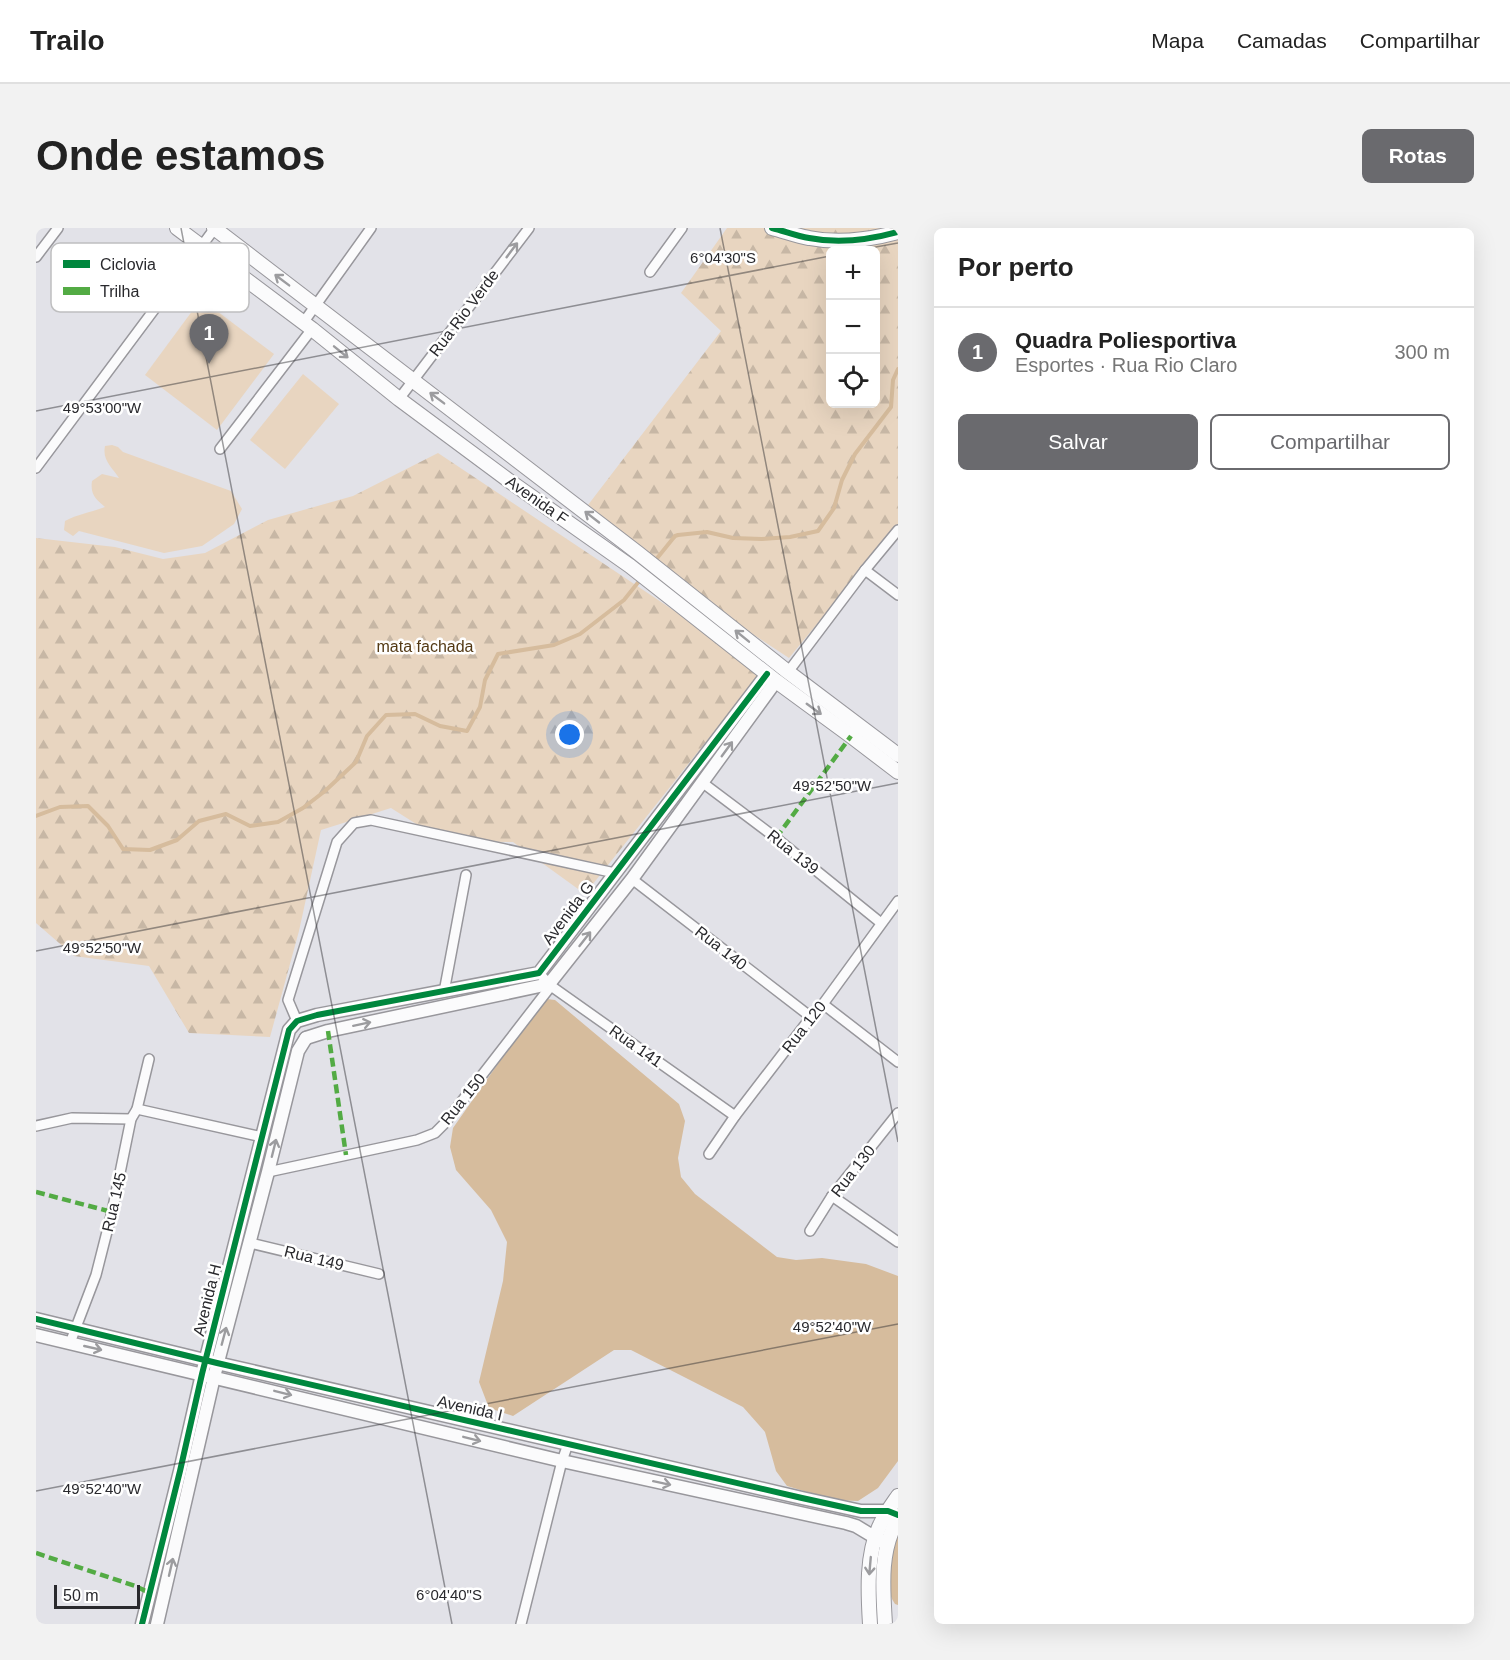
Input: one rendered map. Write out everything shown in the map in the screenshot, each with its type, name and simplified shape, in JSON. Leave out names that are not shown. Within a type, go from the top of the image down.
[{"type":"main road","name":"Avenida F","points":[[177,228],[196,243]]},
{"type":"main road","name":"Avenida F","points":[[214,228],[234,243]]},
{"type":"main road","points":[[772,228],[808,238],[841,242],[876,238],[898,232]]},
{"type":"main road","name":"Avenida F","points":[[249,255],[638,553],[788,672],[898,754]]},
{"type":"main road","name":"Avenida F","points":[[249,282],[308,326],[399,399],[630,566],[772,678],[898,772]]},
{"type":"main road","points":[[885,1624],[879,1526],[895,1515],[898,1497]]},
{"type":"main road","points":[[870,1624],[871,1555],[881,1541]]},
{"type":"street","points":[[36,257],[58,228]]},
{"type":"street","points":[[204,243],[214,228]]},
{"type":"street","points":[[220,449],[308,326],[315,305],[371,228]]},
{"type":"street","name":"Rua Rio Verde","points":[[399,399],[529,228]]},
{"type":"street","points":[[650,272],[682,228]]},
{"type":"street","points":[[36,468],[152,312]]},
{"type":"street","points":[[788,672],[898,530]]},
{"type":"street","points":[[865,570],[898,595]]},
{"type":"street","name":"Avenida G","points":[[550,985],[703,783],[772,678]]},
{"type":"street","name":"Avenida G","points":[[539,974],[615,873],[772,678]]},
{"type":"street","name":"Rua 139","points":[[703,783],[776,838],[881,923]]},
{"type":"street","points":[[550,985],[340,1028],[306,1038],[288,1000],[337,842],[354,823],[371,819],[615,873]]},
{"type":"street","points":[[444,992],[466,875]]},
{"type":"street","name":"Rua 140","points":[[632,879],[811,1017]]},
{"type":"street","name":"Rua 120","points":[[709,1154],[735,1116],[823,1004],[898,901]]},
{"type":"street","points":[[297,1021],[317,1015],[539,974]]},
{"type":"street","name":"Rua 141","points":[[539,974],[550,985],[735,1116]]},
{"type":"street","name":"Rua 150","points":[[268,1172],[417,1140],[435,1133],[458,1108],[550,985]]},
{"type":"street","points":[[823,1004],[898,1062]]},
{"type":"street","name":"Avenida H","points":[[212,1362],[286,1039],[289,1029],[297,1021]]},
{"type":"street","name":"Avenida H","points":[[142,1624],[180,1471],[250,1243],[298,1051],[306,1038]]},
{"type":"street","name":"Rua 145","points":[[70,1343],[96,1275],[112,1212],[131,1119],[136,1109],[149,1059]]},
{"type":"street","points":[[136,1109],[262,1137]]},
{"type":"street","name":"Rua 130","points":[[810,1231],[832,1196],[898,1113]]},
{"type":"street","points":[[36,1126],[72,1118],[131,1119]]},
{"type":"street","points":[[832,1196],[898,1242]]},
{"type":"street","name":"Rua 149","points":[[250,1243],[379,1274]]},
{"type":"street","name":"Avenida I","points":[[36,1319],[212,1362],[861,1511],[895,1515]]},
{"type":"street","name":"Avenida I","points":[[36,1335],[562,1461],[846,1523],[856,1526],[881,1541]]},
{"type":"street","name":"Avenida H","points":[[157,1624],[208,1375]]},
{"type":"street","points":[[522,1624],[568,1444]]},
{"type":"green space","points":[[727,228],[898,228],[898,526],[789,658],[754,635],[588,505],[721,331],[681,293]]},
{"type":"green space","points":[[191,312],[218,312],[274,354],[217,430],[145,375]]},
{"type":"green space","points":[[303,374],[339,404],[285,469],[250,440]]},
{"type":"green space","points":[[112,445],[123,452],[231,491],[242,509],[234,524],[202,546],[164,553],[79,531],[73,536],[64,530],[65,521],[105,507],[93,493],[92,481],[102,474],[119,478],[108,463],[104,451],[105,446]]},
{"type":"green space","name":"mata fachada","points":[[438,453],[763,670],[585,894],[513,842],[443,841],[391,808],[321,830],[299,931],[270,1037],[189,1033],[149,966],[74,956],[36,923],[36,538],[115,547],[163,559],[205,553],[268,520],[353,496]]},
{"type":"shaded area","points":[[547,999],[555,1000],[679,1104],[685,1121],[678,1158],[681,1177],[695,1194],[777,1257],[796,1260],[822,1258],[866,1264],[898,1276],[898,1461],[878,1488],[858,1501],[834,1500],[787,1486],[776,1471],[765,1432],[743,1407],[631,1350],[614,1350],[513,1416],[489,1408],[479,1382],[503,1281],[507,1242],[491,1210],[456,1170],[450,1147],[453,1128],[541,1002]]},
{"type":"shaded area","points":[[898,1528],[898,1605],[895,1604],[891,1595],[888,1576]]},
{"type":"waterway","points":[[654,562],[678,535],[707,532],[733,538],[762,539],[790,537],[818,531],[834,508],[842,480],[855,454],[891,407],[893,380],[898,369]]},
{"type":"waterway","points":[[36,816],[60,807],[88,806],[108,826],[123,849],[150,850],[177,840],[199,821],[226,814],[250,826],[278,822],[303,808],[356,762],[367,736],[386,715],[415,714],[440,726],[467,731],[480,707],[485,680],[498,654],[554,645],[580,634],[624,600],[640,580]]},
{"type":"marked path","points":[[776,838],[851,736]]},
{"type":"marked path","points":[[328,1031],[346,1155]]},
{"type":"marked path","points":[[36,1192],[112,1212]]},
{"type":"marked path","points":[[36,1553],[150,1593]]},
{"type":"cycle path","points":[[772,228],[804,237],[831,241],[865,239],[898,232]]},
{"type":"cycle path","points":[[142,1624],[202,1374],[289,1030],[297,1021],[317,1015],[539,973],[767,674]]},
{"type":"cycle path","points":[[36,1319],[802,1498],[861,1511],[888,1511],[898,1515]]},
{"type":"place","name":"Quadra Poliesportiva","points":[[209,364]]}]
